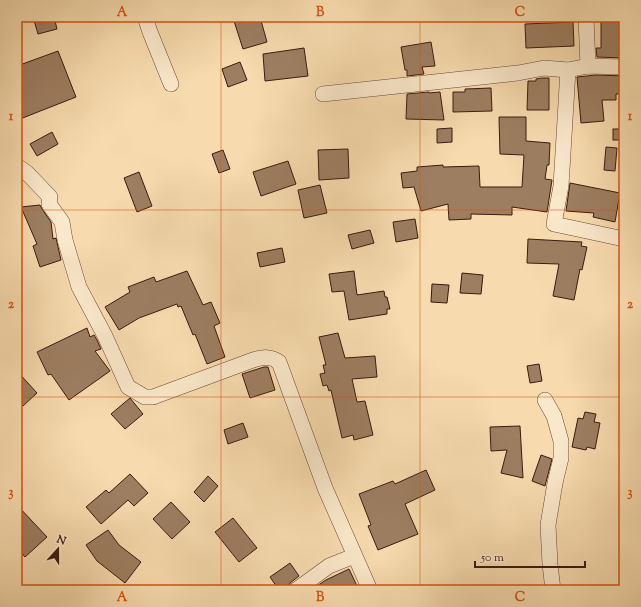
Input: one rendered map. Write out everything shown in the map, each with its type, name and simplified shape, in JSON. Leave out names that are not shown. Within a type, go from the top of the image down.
[{"type":"street","points":[[145,17],[171,84]]},
{"type":"street","points":[[586,17],[588,66]]},
{"type":"street","points":[[323,94],[518,73],[544,68],[568,70],[588,66],[624,67]]},
{"type":"street","points":[[568,70],[561,186],[554,224],[624,239]]},
{"type":"street","points":[[17,166],[27,172],[50,196],[49,204],[62,222],[65,240],[79,287],[105,336],[128,387],[145,397],[153,397],[265,356],[273,358],[279,362],[325,488],[370,590]]},
{"type":"street","points":[[545,400],[554,416],[562,441],[561,458],[548,525],[553,590]]},
{"type":"street","points":[[296,590],[330,566],[354,556]]},
{"type":"building","points":[[33,17],[54,17],[57,29],[38,34]]},
{"type":"building","points":[[249,17],[260,17],[267,42],[243,49],[234,21]]},
{"type":"building","points":[[601,17],[624,17],[624,58],[597,57],[596,48],[601,48]]},
{"type":"building","points":[[573,22],[574,46],[526,48],[525,24]]},
{"type":"building","points":[[431,42],[435,66],[422,67],[424,74],[407,76],[407,70],[405,70],[401,47]]},
{"type":"building","points":[[304,48],[308,76],[265,81],[263,54]]},
{"type":"building","points":[[58,51],[76,97],[20,119],[17,110],[17,66]]},
{"type":"building","points":[[240,62],[247,80],[228,87],[222,69]]},
{"type":"building","points":[[596,75],[624,76],[624,94],[616,94],[616,100],[602,100],[604,121],[581,123],[577,77]]},
{"type":"building","points":[[549,78],[549,110],[527,110],[528,81],[536,81],[536,79]]},
{"type":"building","points":[[491,88],[492,111],[453,112],[453,92],[465,92],[465,89]]},
{"type":"building","points":[[440,92],[444,120],[406,119],[407,94]]},
{"type":"building","points":[[499,117],[526,117],[526,141],[550,143],[549,165],[547,165],[545,179],[552,180],[547,212],[512,207],[512,215],[471,214],[471,219],[449,220],[448,204],[421,211],[414,187],[403,188],[401,173],[417,171],[417,167],[443,165],[443,167],[479,166],[480,187],[522,187],[524,155],[500,154]]},
{"type":"building","points":[[452,128],[452,142],[437,143],[437,129]]},
{"type":"building","points":[[613,129],[624,129],[624,140],[613,140]]},
{"type":"building","points":[[52,132],[58,144],[37,156],[30,144]]},
{"type":"building","points":[[606,147],[617,148],[615,171],[604,170]]},
{"type":"building","points":[[348,149],[349,178],[319,180],[318,150]]},
{"type":"building","points":[[223,150],[230,169],[219,173],[212,154]]},
{"type":"building","points":[[288,161],[296,184],[261,196],[253,172]]},
{"type":"building","points":[[139,172],[152,206],[137,212],[124,178]]},
{"type":"building","points":[[570,183],[620,193],[615,222],[593,217],[594,213],[566,211]]},
{"type":"building","points":[[320,185],[327,213],[304,218],[298,190]]},
{"type":"building","points":[[40,205],[51,222],[53,239],[56,238],[61,260],[40,267],[33,246],[37,244],[21,207]]},
{"type":"building","points":[[415,219],[418,238],[396,242],[393,222]]},
{"type":"building","points":[[370,230],[374,243],[352,249],[348,235]]},
{"type":"building","points":[[528,239],[582,242],[581,246],[587,247],[582,270],[580,269],[574,300],[553,296],[559,264],[527,263]]},
{"type":"building","points":[[282,248],[285,262],[260,267],[257,253]]},
{"type":"building","points":[[187,271],[203,305],[211,302],[220,323],[214,326],[225,357],[207,364],[195,334],[193,335],[181,306],[178,307],[177,304],[139,318],[119,330],[105,307],[130,292],[128,287],[154,277],[156,282]]},
{"type":"building","points":[[354,271],[357,295],[384,291],[390,309],[387,309],[387,314],[349,320],[344,291],[332,292],[329,274]]},
{"type":"building","points":[[462,273],[483,275],[481,294],[460,293]]},
{"type":"building","points":[[432,284],[449,285],[447,303],[431,302]]},
{"type":"building","points":[[87,328],[90,337],[94,335],[101,349],[95,351],[110,371],[69,400],[51,374],[48,375],[37,352]]},
{"type":"building","points":[[338,333],[345,358],[375,356],[377,377],[352,379],[357,402],[365,401],[373,435],[354,440],[353,435],[342,438],[331,390],[329,391],[327,385],[323,386],[320,374],[325,373],[323,365],[326,365],[319,337]]},
{"type":"building","points":[[539,364],[542,381],[530,383],[527,366]]},
{"type":"building","points":[[268,367],[275,390],[250,398],[242,374]]},
{"type":"building","points":[[17,371],[37,393],[23,406],[17,399]]},
{"type":"building","points":[[130,398],[143,414],[125,429],[111,414]]},
{"type":"building","points":[[585,412],[596,414],[594,422],[600,423],[595,449],[587,447],[586,450],[572,447],[578,418],[583,419]]},
{"type":"building","points":[[243,423],[248,437],[228,444],[224,430]]},
{"type":"building","points":[[520,426],[523,478],[501,473],[507,450],[491,451],[490,427]]},
{"type":"building","points":[[541,455],[552,459],[545,486],[532,481]]},
{"type":"building","points":[[426,470],[435,490],[405,504],[418,534],[378,550],[368,526],[371,525],[359,494],[393,481],[395,484]]},
{"type":"building","points":[[130,474],[148,493],[134,506],[128,500],[101,524],[86,507],[106,490],[109,493]]},
{"type":"building","points":[[208,476],[218,486],[204,502],[194,492]]},
{"type":"building","points":[[171,502],[190,522],[172,539],[153,519]]},
{"type":"building","points":[[17,505],[47,537],[25,557],[17,548]]},
{"type":"building","points":[[233,518],[257,548],[239,562],[215,532]]},
{"type":"building","points":[[108,530],[119,545],[141,562],[125,583],[97,561],[86,545]]},
{"type":"building","points":[[290,563],[299,576],[290,583],[287,590],[279,590],[270,577]]},
{"type":"building","points":[[349,569],[357,586],[348,590],[311,590],[326,580]]}]
